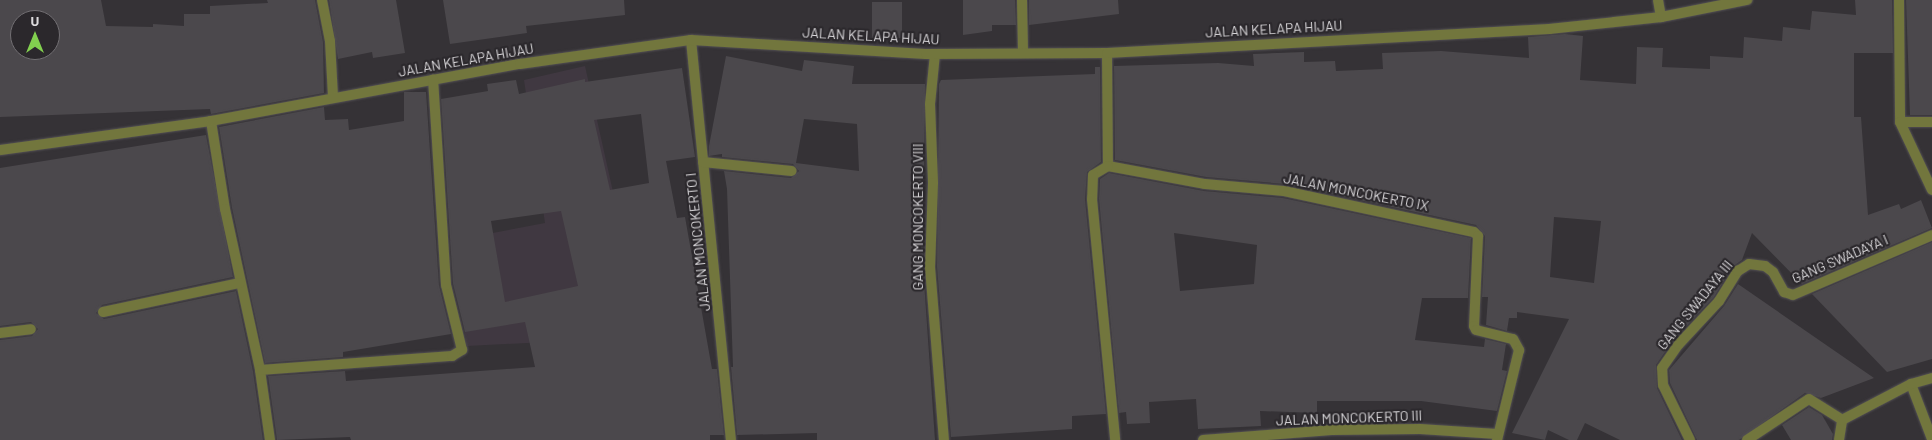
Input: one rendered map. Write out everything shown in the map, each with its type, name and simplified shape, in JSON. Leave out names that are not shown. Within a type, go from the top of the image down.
[{"type":"street","points":[[322,0],[330,41],[333,97]]},
{"type":"street","points":[[1022,0],[1023,52]]},
{"type":"street","points":[[1658,0],[1661,17]]},
{"type":"street","name":"JALAN KELAPA HIJAU","points":[[0,150],[211,121],[433,79],[691,40],[936,54],[1107,53],[1599,24],[1661,17],[1747,0]]},
{"type":"street","points":[[1899,0],[1900,122],[1932,190]]},
{"type":"street","name":"JALAN MONCOKERTO I","points":[[691,40],[730,440]]},
{"type":"street","points":[[1107,53],[1108,166],[1093,175],[1092,199],[1115,440]]},
{"type":"street","name":"GANG MONCOKERTO VIII","points":[[936,54],[930,104],[933,183],[930,267],[944,440]]},
{"type":"street","points":[[260,370],[452,356],[462,350],[446,285],[433,79]]},
{"type":"street","points":[[211,121],[240,283],[260,370],[270,440]]},
{"type":"street","points":[[1900,122],[1932,122]]},
{"type":"street","points":[[703,162],[792,170]]},
{"type":"street","name":"JALAN MONCOKERTO IX","points":[[1108,166],[1206,184],[1284,191],[1474,232],[1478,236],[1474,326],[1476,330],[1513,339],[1519,350],[1497,437]]},
{"type":"street","name":"GANG SWADAYA I","points":[[1769,269],[1784,292],[1793,295],[1932,235]]},
{"type":"street","name":"GANG SWADAYA III","points":[[1690,440],[1663,385],[1662,368],[1679,344],[1719,301],[1738,271],[1749,264],[1757,263],[1769,269]]},
{"type":"street","points":[[103,312],[240,283]]},
{"type":"street","points":[[0,333],[31,329]]},
{"type":"street","points":[[1842,420],[1911,384],[1932,378]]},
{"type":"street","points":[[1911,384],[1932,439]]},
{"type":"street","points":[[1747,440],[1809,399],[1842,420]]},
{"type":"street","points":[[1839,440],[1842,420]]},
{"type":"street","name":"JALAN MONCOKERTO III","points":[[1203,440],[1332,430],[1420,429],[1497,437]]},
{"type":"shaded area","points":[[585,66],[642,322],[642,337],[467,346],[450,241],[545,223],[524,80]]},
{"type":"building","points":[[0,0],[101,0],[106,26],[153,27],[153,24],[184,26],[184,14],[210,14],[210,6],[268,3],[267,0],[315,0],[323,42],[324,93],[211,114],[210,109],[0,117]]},
{"type":"building","points":[[329,0],[396,0],[405,53],[373,58],[372,52],[338,59]]},
{"type":"building","points":[[443,0],[624,0],[625,15],[526,26],[527,33],[450,44]]},
{"type":"building","points":[[963,0],[1015,0],[1016,25],[992,25],[992,31],[963,35]]},
{"type":"building","points":[[1029,0],[1118,0],[1119,14],[1029,25]]},
{"type":"building","points":[[1855,0],[1892,0],[1893,53],[1854,53],[1854,117],[1861,117],[1868,215],[1899,204],[1901,209],[1921,200],[1932,228],[1802,284],[1752,233],[1742,260],[1732,267],[1714,297],[1674,339],[1656,365],[1657,388],[1682,440],[1620,440],[1585,423],[1577,440],[1569,440],[1548,430],[1545,440],[1512,433],[1569,319],[1517,312],[1517,318],[1509,318],[1507,331],[1486,325],[1488,297],[1482,297],[1485,236],[1476,225],[1285,184],[1206,177],[1115,160],[1114,66],[1218,63],[1254,66],[1253,54],[1304,52],[1304,62],[1335,61],[1336,71],[1383,69],[1382,53],[1441,51],[1529,58],[1528,37],[1565,34],[1583,36],[1580,80],[1636,84],[1637,47],[1663,48],[1662,67],[1710,69],[1710,56],[1743,58],[1744,37],[1782,41],[1783,27],[1810,30],[1812,11],[1856,15]],"holes":[[[1554,217],[1601,221],[1594,283],[1550,277]]]},
{"type":"building","points":[[1906,0],[1932,0],[1932,115],[1910,115]]},
{"type":"building","points":[[872,2],[902,2],[902,38],[872,38]]},
{"type":"building","points":[[726,56],[802,71],[804,60],[854,66],[852,84],[925,84],[923,267],[935,440],[817,440],[817,433],[737,435],[731,367],[733,367],[727,189],[724,171],[791,178],[799,171],[793,164],[722,157],[722,154],[709,156],[709,146]],"holes":[[[804,119],[857,124],[859,171],[796,163]]]},
{"type":"building","points":[[1095,67],[1100,67],[1101,162],[1087,172],[1085,199],[1106,414],[1072,416],[1072,429],[951,437],[937,267],[939,84],[941,80],[1095,74]]},
{"type":"building","points":[[682,68],[695,157],[666,161],[677,218],[685,217],[712,369],[717,369],[724,435],[710,435],[710,440],[351,440],[350,437],[277,440],[268,376],[345,371],[346,381],[535,367],[525,322],[465,332],[453,284],[441,99],[488,91],[487,84],[516,80],[519,94],[585,79],[585,82]],"holes":[[[641,114],[649,183],[610,190],[594,120]],[[561,211],[578,286],[505,302],[491,221]]]},
{"type":"building","points":[[404,92],[426,92],[439,285],[451,334],[343,352],[343,357],[265,363],[232,208],[219,127],[324,107],[325,120],[348,119],[349,130],[404,121]]},
{"type":"building","points":[[206,135],[233,277],[102,305],[96,313],[104,319],[236,291],[253,371],[263,440],[0,440],[0,340],[32,336],[38,329],[31,322],[0,326],[0,168]]},
{"type":"building","points":[[1109,173],[1204,191],[1283,198],[1471,238],[1468,298],[1422,298],[1415,340],[1484,347],[1485,339],[1506,344],[1502,370],[1507,371],[1497,411],[1421,401],[1317,401],[1317,413],[1260,411],[1261,426],[1198,429],[1196,399],[1149,402],[1150,423],[1127,424],[1126,412],[1119,413],[1099,199],[1100,179]],"holes":[[[1174,233],[1257,245],[1254,284],[1180,291]]]},
{"type":"building","points":[[1932,242],[1932,359],[1887,372],[1812,294]]},
{"type":"building","points":[[1738,284],[1874,378],[1821,398],[1805,393],[1739,440],[1697,440],[1670,383],[1669,370],[1724,306]]},
{"type":"building","points":[[1809,407],[1822,415],[1833,434],[1832,440],[1791,440],[1782,425]]}]
